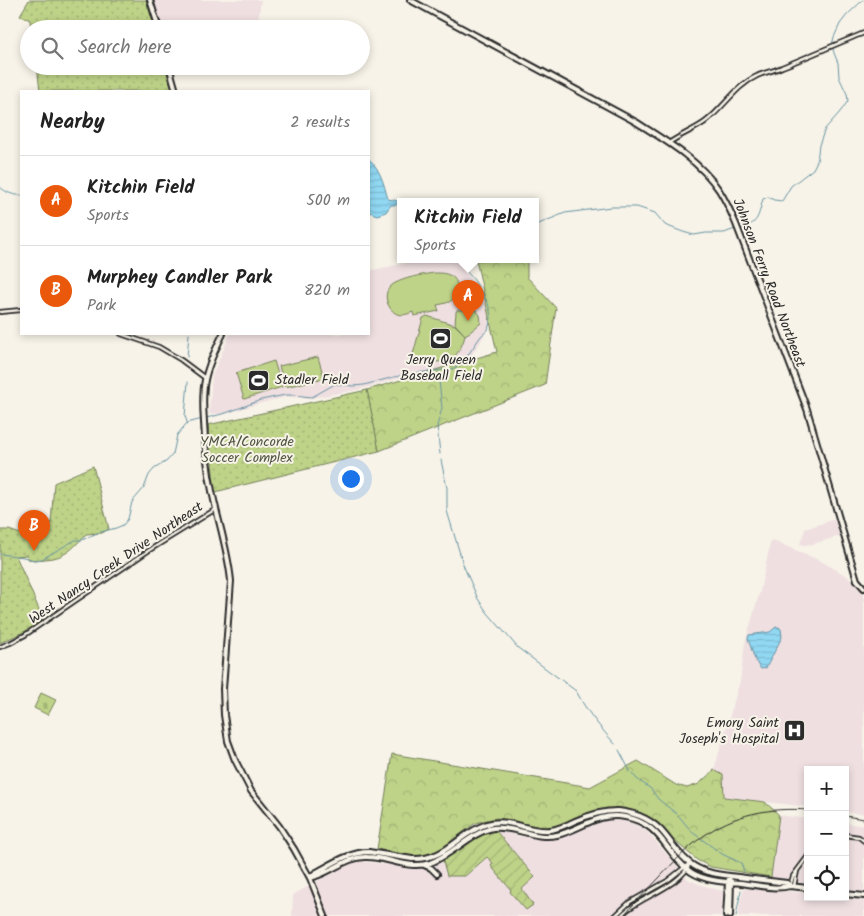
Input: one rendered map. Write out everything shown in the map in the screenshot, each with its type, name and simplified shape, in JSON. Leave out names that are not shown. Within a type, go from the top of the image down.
[{"type":"main road","points":[[150,0],[156,20]]},
{"type":"main road","name":"Johnson Ferry Road Northeast","points":[[410,0],[623,115],[669,143],[693,161],[718,188],[736,224],[807,410],[852,563],[858,580],[864,588]]},
{"type":"main road","points":[[172,75],[176,90]]},
{"type":"main road","points":[[222,335],[205,378],[203,407],[207,462],[216,510],[227,553],[231,581],[224,689],[224,715],[228,741],[235,760],[251,791],[279,826],[294,849],[310,878],[325,916]]},
{"type":"main road","points":[[310,878],[315,873],[351,854],[362,852],[412,859],[432,857],[477,828],[493,822],[543,831],[565,826],[589,815],[610,811],[630,813],[648,821],[661,831],[690,863],[707,872],[787,883],[792,886]]},
{"type":"main road","points":[[310,878],[359,857],[422,864],[442,858],[477,834],[491,828],[502,828],[548,836],[564,832],[597,818],[613,816],[633,819],[649,827],[662,839],[686,868],[705,878],[742,884],[804,888]]},
{"type":"main road","points":[[422,864],[431,868],[437,874]]},
{"type":"main road","points":[[726,916],[730,876]]},
{"type":"main road","points":[[729,892],[742,884]]},
{"type":"main road","points":[[729,892],[730,916]]},
{"type":"main road","points":[[849,894],[864,896]]},
{"type":"street","points":[[669,143],[715,114],[740,87],[757,76],[779,69],[864,33]]},
{"type":"street","points":[[0,312],[20,310]]},
{"type":"street","points":[[124,335],[159,347],[181,360],[205,378]]},
{"type":"street","name":"West Nancy Creek Drive Northeast","points":[[0,646],[10,644],[25,635],[148,551],[216,510]]},
{"type":"street","points":[[849,835],[859,837],[864,841]]},
{"type":"street","points":[[792,886],[797,870],[804,861]]},
{"type":"street","points":[[621,916],[628,909],[678,879],[690,863]]},
{"type":"street","points":[[615,916],[630,902],[686,868]]},
{"type":"shaded area","points":[[154,0],[261,0],[258,20],[160,20]]},
{"type":"shaded area","points":[[405,263],[460,263],[483,299],[490,305],[492,321],[461,371],[399,378],[357,390],[311,398],[286,397],[225,414],[209,414],[212,376],[230,335],[370,335],[370,271]]},
{"type":"shaded area","points":[[835,519],[840,536],[813,544],[800,544],[805,529]]},
{"type":"shaded area","points":[[771,540],[819,560],[847,576],[864,595],[864,811],[862,814],[849,812],[849,766],[804,766],[804,807],[724,797],[723,775],[714,770],[740,681],[745,643],[760,591]]},
{"type":"shaded area","points":[[779,815],[804,818],[804,883],[771,877]]},
{"type":"shaded area","points":[[611,819],[632,823],[645,830],[688,879],[723,891],[721,916],[292,916],[293,895],[344,866],[359,861],[425,868],[445,862],[481,835],[488,833],[506,832],[517,836],[546,840],[562,837]]},
{"type":"shaded area","points":[[849,824],[864,826],[864,894],[849,892]]},
{"type":"shaded area","points":[[747,888],[804,893],[804,901],[849,901],[849,898],[864,900],[864,916],[738,916],[743,890]]},
{"type":"green space","points":[[29,0],[146,0],[152,20],[30,20],[20,15]]},
{"type":"green space","points":[[38,75],[168,75],[173,90],[40,90]]},
{"type":"green space","points":[[477,263],[527,263],[527,277],[556,308],[545,385],[379,451],[367,390],[497,352]]},
{"type":"green space","points":[[435,273],[451,276],[457,284],[455,297],[447,303],[437,305],[439,311],[414,316],[413,312],[399,315],[391,309],[387,302],[386,294],[393,284],[404,279]]},
{"type":"green space","points":[[457,310],[476,310],[480,315],[481,323],[465,335],[455,324]]},
{"type":"green space","name":"Jerry Queen Baseball Field","points":[[427,316],[455,325],[465,335],[463,343],[452,359],[438,362],[412,358],[423,318]]},
{"type":"green space","points":[[318,357],[324,378],[285,387],[279,366]]},
{"type":"green space","name":"Stadler Field","points":[[274,361],[282,387],[244,399],[236,373]]},
{"type":"green space","name":"YMCA/Concorde Soccer Complex","points":[[367,390],[379,451],[215,492],[208,425]]},
{"type":"green space","points":[[93,466],[109,529],[102,533],[86,534],[77,544],[58,557],[36,560],[28,559],[27,555],[16,556],[44,621],[0,643],[0,530],[9,530],[32,538],[51,524],[54,483]]},
{"type":"green space","points":[[41,693],[56,700],[48,715],[34,708]]},
{"type":"green space","points":[[392,754],[590,787],[638,761],[676,785],[687,788],[699,784],[714,770],[723,775],[724,797],[765,802],[779,815],[771,877],[711,867],[697,860],[646,816],[629,810],[607,808],[582,815],[560,826],[547,828],[497,818],[482,821],[474,824],[439,850],[417,857],[377,849]]},
{"type":"green space","points":[[496,831],[535,877],[522,889],[533,905],[526,910],[510,892],[511,890],[491,866],[493,863],[487,857],[465,876],[447,876],[443,861],[478,836]]},
{"type":"water","points":[[370,160],[379,173],[388,199],[397,201],[397,205],[391,205],[386,212],[377,215],[370,212]]},
{"type":"water","points":[[776,627],[781,629],[782,637],[766,668],[761,669],[753,655],[748,639],[749,635],[770,632]]},
{"type":"waterway","points":[[739,228],[746,227],[757,219],[763,199],[768,197],[782,201],[791,186],[813,169],[817,161],[819,145],[825,129],[848,101],[847,94],[839,77],[838,63],[832,45],[834,37],[847,15],[863,0]]},
{"type":"waterway","points":[[0,187],[10,193],[20,195]]},
{"type":"waterway","points":[[539,224],[565,213],[611,207],[637,207],[655,213],[665,225],[694,235],[724,233],[735,229]]},
{"type":"waterway","points":[[0,554],[34,560],[42,559],[75,540],[82,540],[123,525],[128,519],[132,502],[144,488],[149,475],[173,454],[177,435],[187,423],[226,413],[261,400],[285,395],[312,397],[335,384],[364,385],[415,373],[452,369],[461,365],[481,336],[488,330],[491,318],[488,303],[466,271],[463,263]]},
{"type":"waterway","points":[[187,357],[189,335]]},
{"type":"waterway","points":[[438,372],[442,408],[437,426],[440,454]]},
{"type":"waterway","points":[[187,422],[185,416],[188,382]]},
{"type":"waterway","points":[[441,460],[447,488],[447,511],[464,567],[478,599],[518,648],[576,691],[591,715],[615,744]]},
{"type":"waterway","points":[[619,750],[630,771],[637,779],[651,789],[658,799],[678,815],[692,832],[722,854],[741,863],[744,871]]},
{"type":"waterway","points":[[736,916],[741,890]]},
{"type":"railway","points":[[623,916],[670,866],[702,837],[714,829],[752,814],[766,811],[804,810]]},
{"type":"railway","points":[[849,817],[864,819]]},
{"type":"place","name":"Kitchin Field","points":[[468,321]]},
{"type":"place","name":"Jerry Queen Baseball Field","points":[[441,338]]},
{"type":"place","name":"Stadler Field","points":[[259,380]]},
{"type":"place","name":"Murphey Candler Park","points":[[34,551]]},
{"type":"place","name":"Emory Saint Joseph's Hospital","points":[[795,731]]}]
